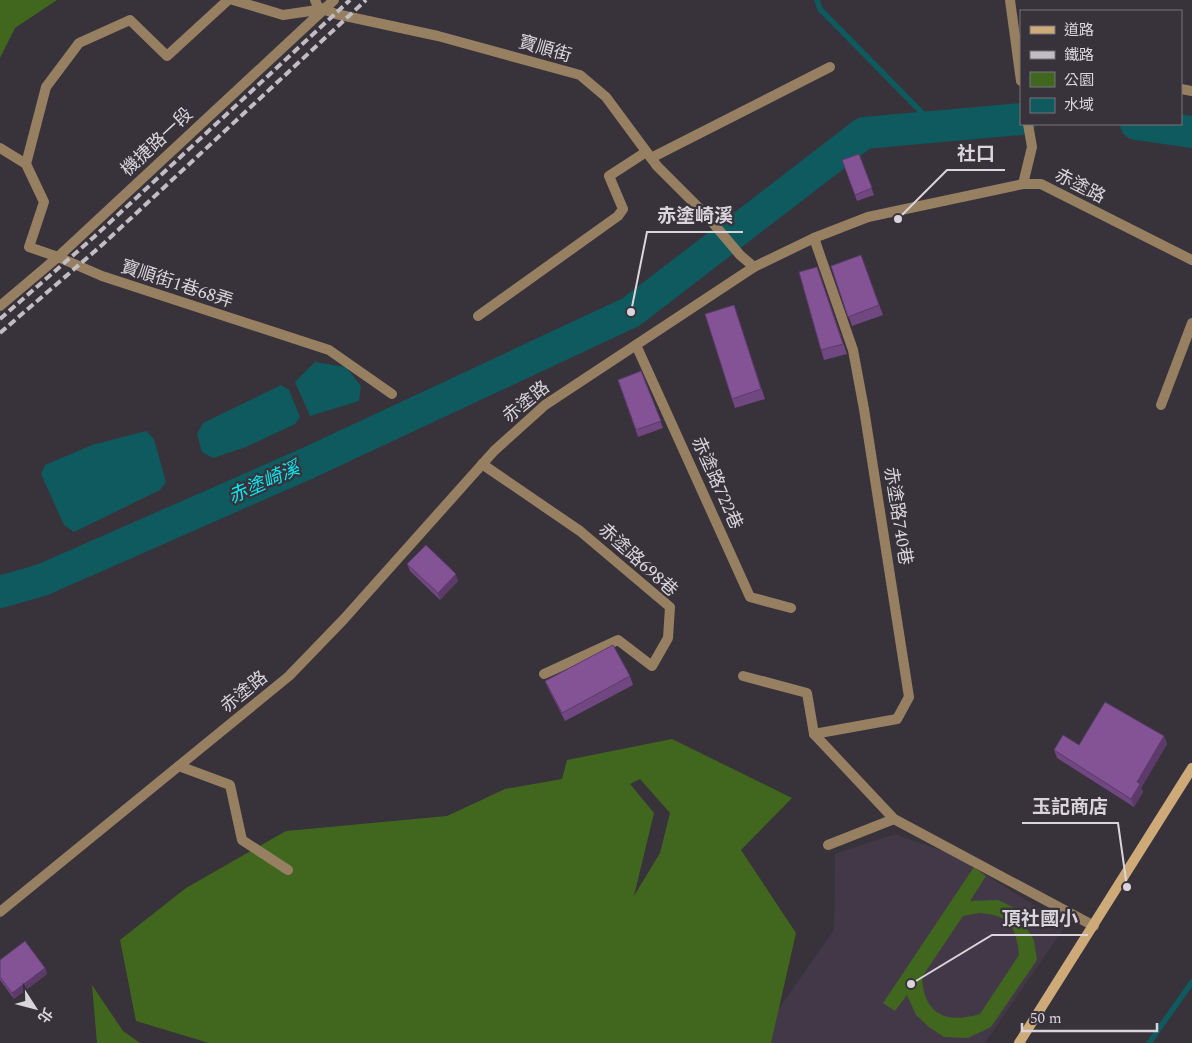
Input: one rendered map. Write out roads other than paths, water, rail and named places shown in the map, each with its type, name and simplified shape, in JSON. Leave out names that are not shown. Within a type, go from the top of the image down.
[{"type":"main road","points":[[1019,1043],[1192,768]]},
{"type":"street","points":[[0,148],[26,164],[46,87],[79,43],[130,20],[167,56],[228,0]]},
{"type":"street","points":[[233,0],[283,15],[324,9]]},
{"type":"street","name":"寶順街","points":[[315,0],[318,7],[336,14],[438,36],[580,75],[606,96],[648,155],[711,221],[740,256],[754,267]]},
{"type":"street","name":"機捷路一段","points":[[0,306],[58,256],[334,0]]},
{"type":"street","points":[[1010,0],[1020,74]]},
{"type":"street","points":[[478,316],[618,216],[623,209],[609,176],[648,155],[830,68]]},
{"type":"street","points":[[1023,184],[1032,148],[1028,125]]},
{"type":"street","name":"寶順街1巷68弄","points":[[26,164],[44,202],[29,247],[58,256],[102,276],[329,350],[392,394]]},
{"type":"street","name":"赤塗路","points":[[0,912],[289,676],[344,619],[494,450],[545,405],[754,267],[814,238],[868,217],[1023,184],[1041,184],[1192,260]]},
{"type":"street","name":"赤塗路740巷","points":[[814,238],[853,350],[909,697],[897,719],[814,734]]},
{"type":"street","points":[[1161,405],[1192,323]]},
{"type":"street","name":"赤塗路722巷","points":[[636,345],[750,597],[791,608]]},
{"type":"street","name":"赤塗路698巷","points":[[482,464],[580,531],[670,607],[668,638],[652,666],[618,640],[544,674]]},
{"type":"street","points":[[744,676],[807,693],[814,734],[894,819],[1094,926]]},
{"type":"street","points":[[179,766],[230,785],[242,840],[288,870]]},
{"type":"street","points":[[828,845],[894,819]]},
{"type":"water","points":[[315,362],[346,367],[361,386],[359,401],[310,416],[295,382]]},
{"type":"water","points":[[281,385],[289,390],[300,417],[295,424],[246,447],[213,458],[202,452],[197,434],[203,423]]},
{"type":"water","points":[[146,431],[154,439],[166,482],[160,490],[74,532],[64,525],[41,474],[45,465],[92,445]]},
{"type":"waterway","points":[[817,0],[820,9],[936,127]]},
{"type":"waterway","name":"赤塗崎溪","points":[[0,592],[42,580],[308,463],[631,312],[864,133],[1020,119]]},
{"type":"waterway","name":"赤塗崎溪","points":[[1143,125],[1192,132]]},
{"type":"waterway","points":[[1149,1043],[1192,982]]},
{"type":"railway","points":[[0,319],[94,237],[350,0]]},
{"type":"railway","points":[[0,333],[102,245],[366,0]]},
{"type":"place","name":"社口","points":[[898,219]]},
{"type":"place","name":"赤塗崎溪","points":[[631,312]]},
{"type":"place","name":"玉記商店","points":[[1127,887]]},
{"type":"place","name":"頂社國小","points":[[911,984]]}]
